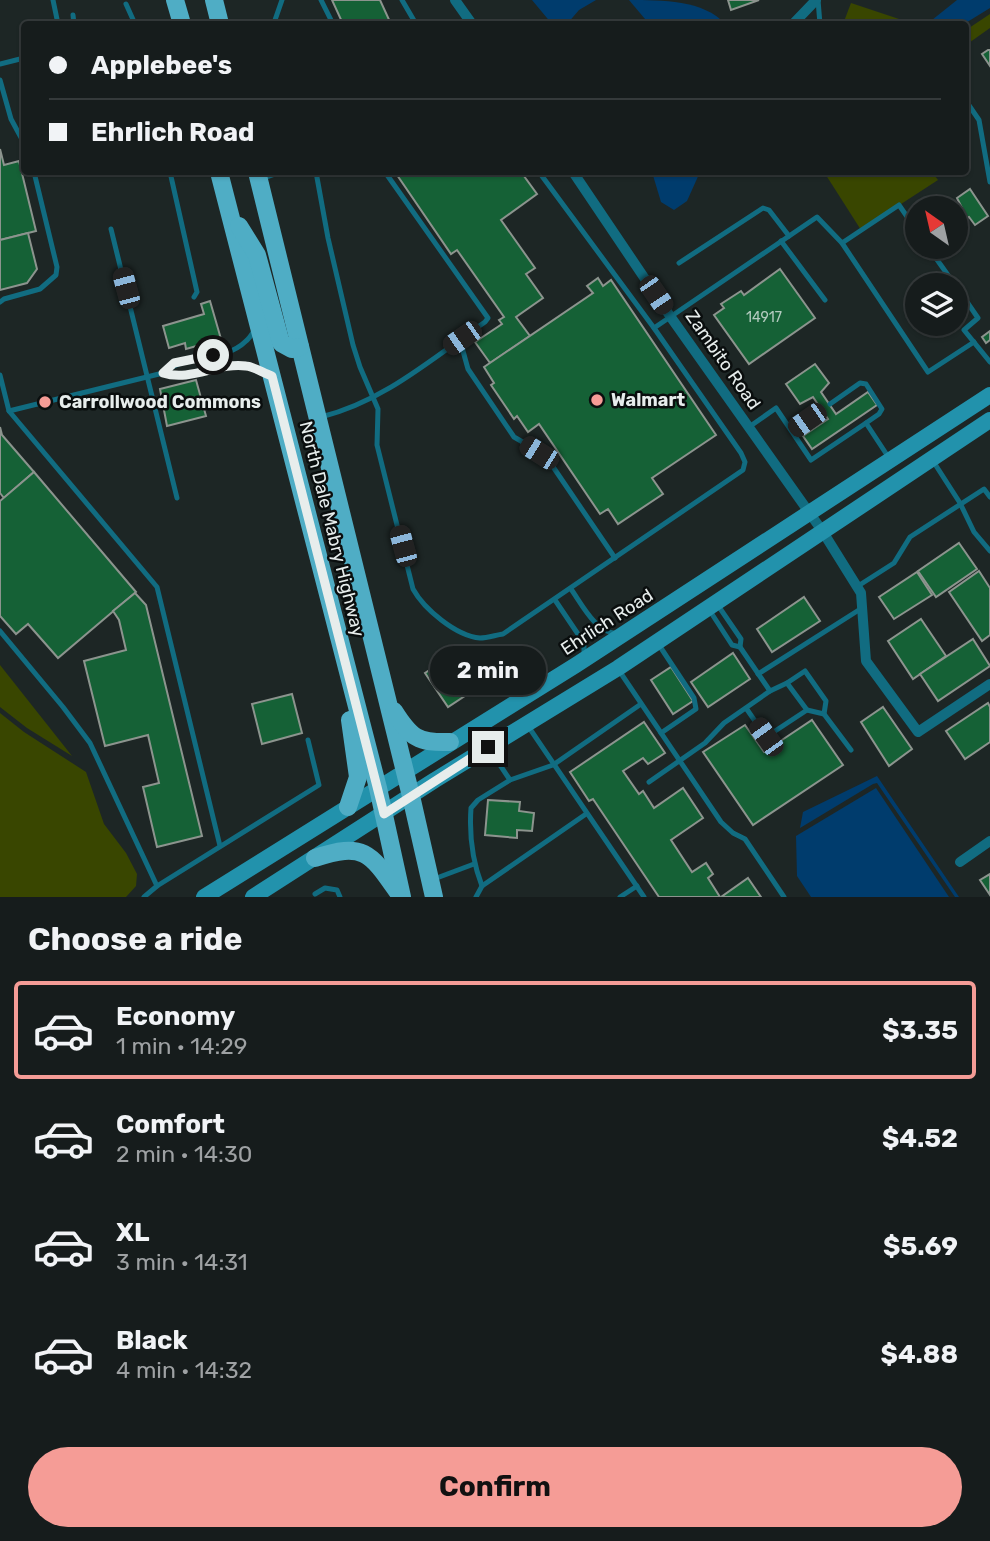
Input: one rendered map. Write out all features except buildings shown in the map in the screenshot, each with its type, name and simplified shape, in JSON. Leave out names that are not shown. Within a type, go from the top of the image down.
[{"type":"main road","points":[[175,0],[181,21]]},
{"type":"main road","points":[[214,0],[219,21]]},
{"type":"main road","name":"North Dale Mabry Highway","points":[[220,175],[378,788],[401,897]]},
{"type":"main road","name":"North Dale Mabry Highway","points":[[258,176],[432,889]]},
{"type":"main road","points":[[229,211],[257,255],[281,343],[292,349],[300,347]]},
{"type":"main road","name":"Ehrlich Road","points":[[204,897],[628,632],[990,395]]},
{"type":"main road","points":[[253,897],[488,747],[618,668],[990,420]]},
{"type":"main road","points":[[345,661],[343,682],[358,766],[356,786],[348,807]]},
{"type":"main road","points":[[387,699],[414,738],[433,743],[450,742]]},
{"type":"main road","points":[[315,858],[341,849],[357,850],[383,870],[401,897]]},
{"type":"street","points":[[455,0],[470,21]]},
{"type":"street","points":[[796,21],[817,0]]},
{"type":"street","name":"Zambito Road","points":[[575,175],[670,316],[810,513],[857,586],[861,593],[866,661],[918,732],[990,684]]},
{"type":"street","points":[[960,862],[990,841]]},
{"type":"lane","points":[[53,0],[57,21]]},
{"type":"lane","points":[[275,21],[282,0]]},
{"type":"lane","points":[[321,0],[332,21]]},
{"type":"lane","points":[[402,0],[414,21]]},
{"type":"lane","points":[[817,0],[820,21]]},
{"type":"lane","points":[[126,4],[134,21]]},
{"type":"lane","points":[[73,15],[74,21]]},
{"type":"lane","points":[[0,64],[21,59]]},
{"type":"lane","points":[[0,80],[11,119],[21,137]]},
{"type":"lane","points":[[969,105],[979,120],[990,182]]},
{"type":"lane","points":[[0,302],[40,289],[56,275],[57,267],[35,175]]},
{"type":"lane","points":[[171,175],[197,292],[194,297]]},
{"type":"lane","points":[[317,175],[353,345],[379,414],[377,445],[413,589],[419,600],[448,625],[480,638],[503,634],[555,600],[743,470],[745,462],[654,327],[541,175]]},
{"type":"lane","points":[[318,418],[354,408],[374,398],[488,318],[387,175]]},
{"type":"lane","points":[[842,243],[899,205],[905,214]]},
{"type":"lane","points":[[679,263],[762,208],[769,210],[789,236]]},
{"type":"lane","points":[[654,327],[817,217],[842,243],[928,372],[974,342]]},
{"type":"lane","points":[[111,229],[177,498]]},
{"type":"lane","points":[[781,241],[825,300]]},
{"type":"lane","points":[[968,304],[978,318],[968,327]]},
{"type":"lane","points":[[163,373],[174,363],[233,350],[246,342],[258,325]]},
{"type":"lane","points":[[968,335],[990,362]]},
{"type":"lane","points":[[462,338],[468,369],[514,438],[545,455],[615,558]]},
{"type":"lane","points":[[9,411],[163,373],[177,377],[235,365],[249,366],[272,376]]},
{"type":"lane","points":[[0,375],[9,411],[157,587],[220,846]]},
{"type":"lane","points":[[749,427],[776,408],[811,460],[879,414],[882,409],[866,384],[860,383],[830,404]]},
{"type":"lane","points":[[791,430],[822,410]]},
{"type":"lane","points":[[866,423],[891,461]]},
{"type":"lane","points":[[931,459],[960,503],[974,532],[990,551]]},
{"type":"lane","points":[[857,586],[894,563],[910,537],[960,503],[987,487],[990,497]]},
{"type":"lane","points":[[571,589],[604,632],[628,632]]},
{"type":"lane","points":[[555,600],[584,643],[584,654],[576,665]]},
{"type":"lane","points":[[712,606],[732,645],[740,647]]},
{"type":"lane","points":[[712,606],[741,639],[740,647],[770,691]]},
{"type":"lane","points":[[758,674],[862,608]]},
{"type":"lane","points":[[0,631],[90,743],[157,886]]},
{"type":"lane","points":[[657,642],[694,698],[696,709],[661,733]]},
{"type":"lane","points":[[618,668],[721,822],[745,839],[785,897]]},
{"type":"lane","points":[[649,782],[680,762],[746,708],[805,671],[826,701],[824,714]]},
{"type":"lane","points":[[787,683],[807,710],[824,714],[851,750]]},
{"type":"lane","points":[[482,886],[474,864],[469,834],[471,808],[478,800],[510,780],[552,765],[641,704]]},
{"type":"lane","points":[[746,708],[766,737],[807,710]]},
{"type":"lane","points":[[526,724],[644,897]]},
{"type":"lane","points":[[144,897],[157,886],[319,785],[309,740]]},
{"type":"lane","points":[[488,747],[510,780]]},
{"type":"lane","points":[[476,897],[482,886],[586,814]]},
{"type":"lane","points":[[432,889],[474,864]]},
{"type":"lane","points":[[620,897],[637,886]]},
{"type":"lane","points":[[315,894],[325,888],[337,890],[340,897]]},
{"type":"green space","points":[[851,3],[905,21],[844,21]]},
{"type":"green space","points":[[990,14],[990,28],[969,43],[969,28]]},
{"type":"green space","points":[[826,175],[934,175],[938,180],[913,196],[905,196],[905,201],[861,230]]},
{"type":"green space","points":[[0,665],[72,756],[27,728],[0,707]]},
{"type":"green space","points":[[0,713],[86,772],[104,824],[126,853],[137,874],[136,886],[126,897],[0,897]]},
{"type":"water","points":[[532,0],[596,0],[579,10],[570,21],[550,21]]},
{"type":"water","points":[[629,0],[681,3],[706,10],[722,21],[652,21],[645,19]]},
{"type":"water","points":[[957,0],[990,0],[990,8],[969,21],[931,21]]},
{"type":"water","points":[[653,175],[699,175],[687,201],[674,210],[661,202]]},
{"type":"water","points":[[877,776],[959,897],[955,897],[877,783],[800,828],[803,812]]},
{"type":"water","points":[[876,788],[949,897],[811,897],[797,876],[796,836]]},
{"type":"place","name":"Walmart","points":[[597,400]]},
{"type":"place","name":"Carrollwood Commons","points":[[45,402]]},
{"type":"route","points":[[213,355],[174,363],[163,373],[177,377],[235,365],[249,366],[272,376],[384,814],[488,747]]}]
